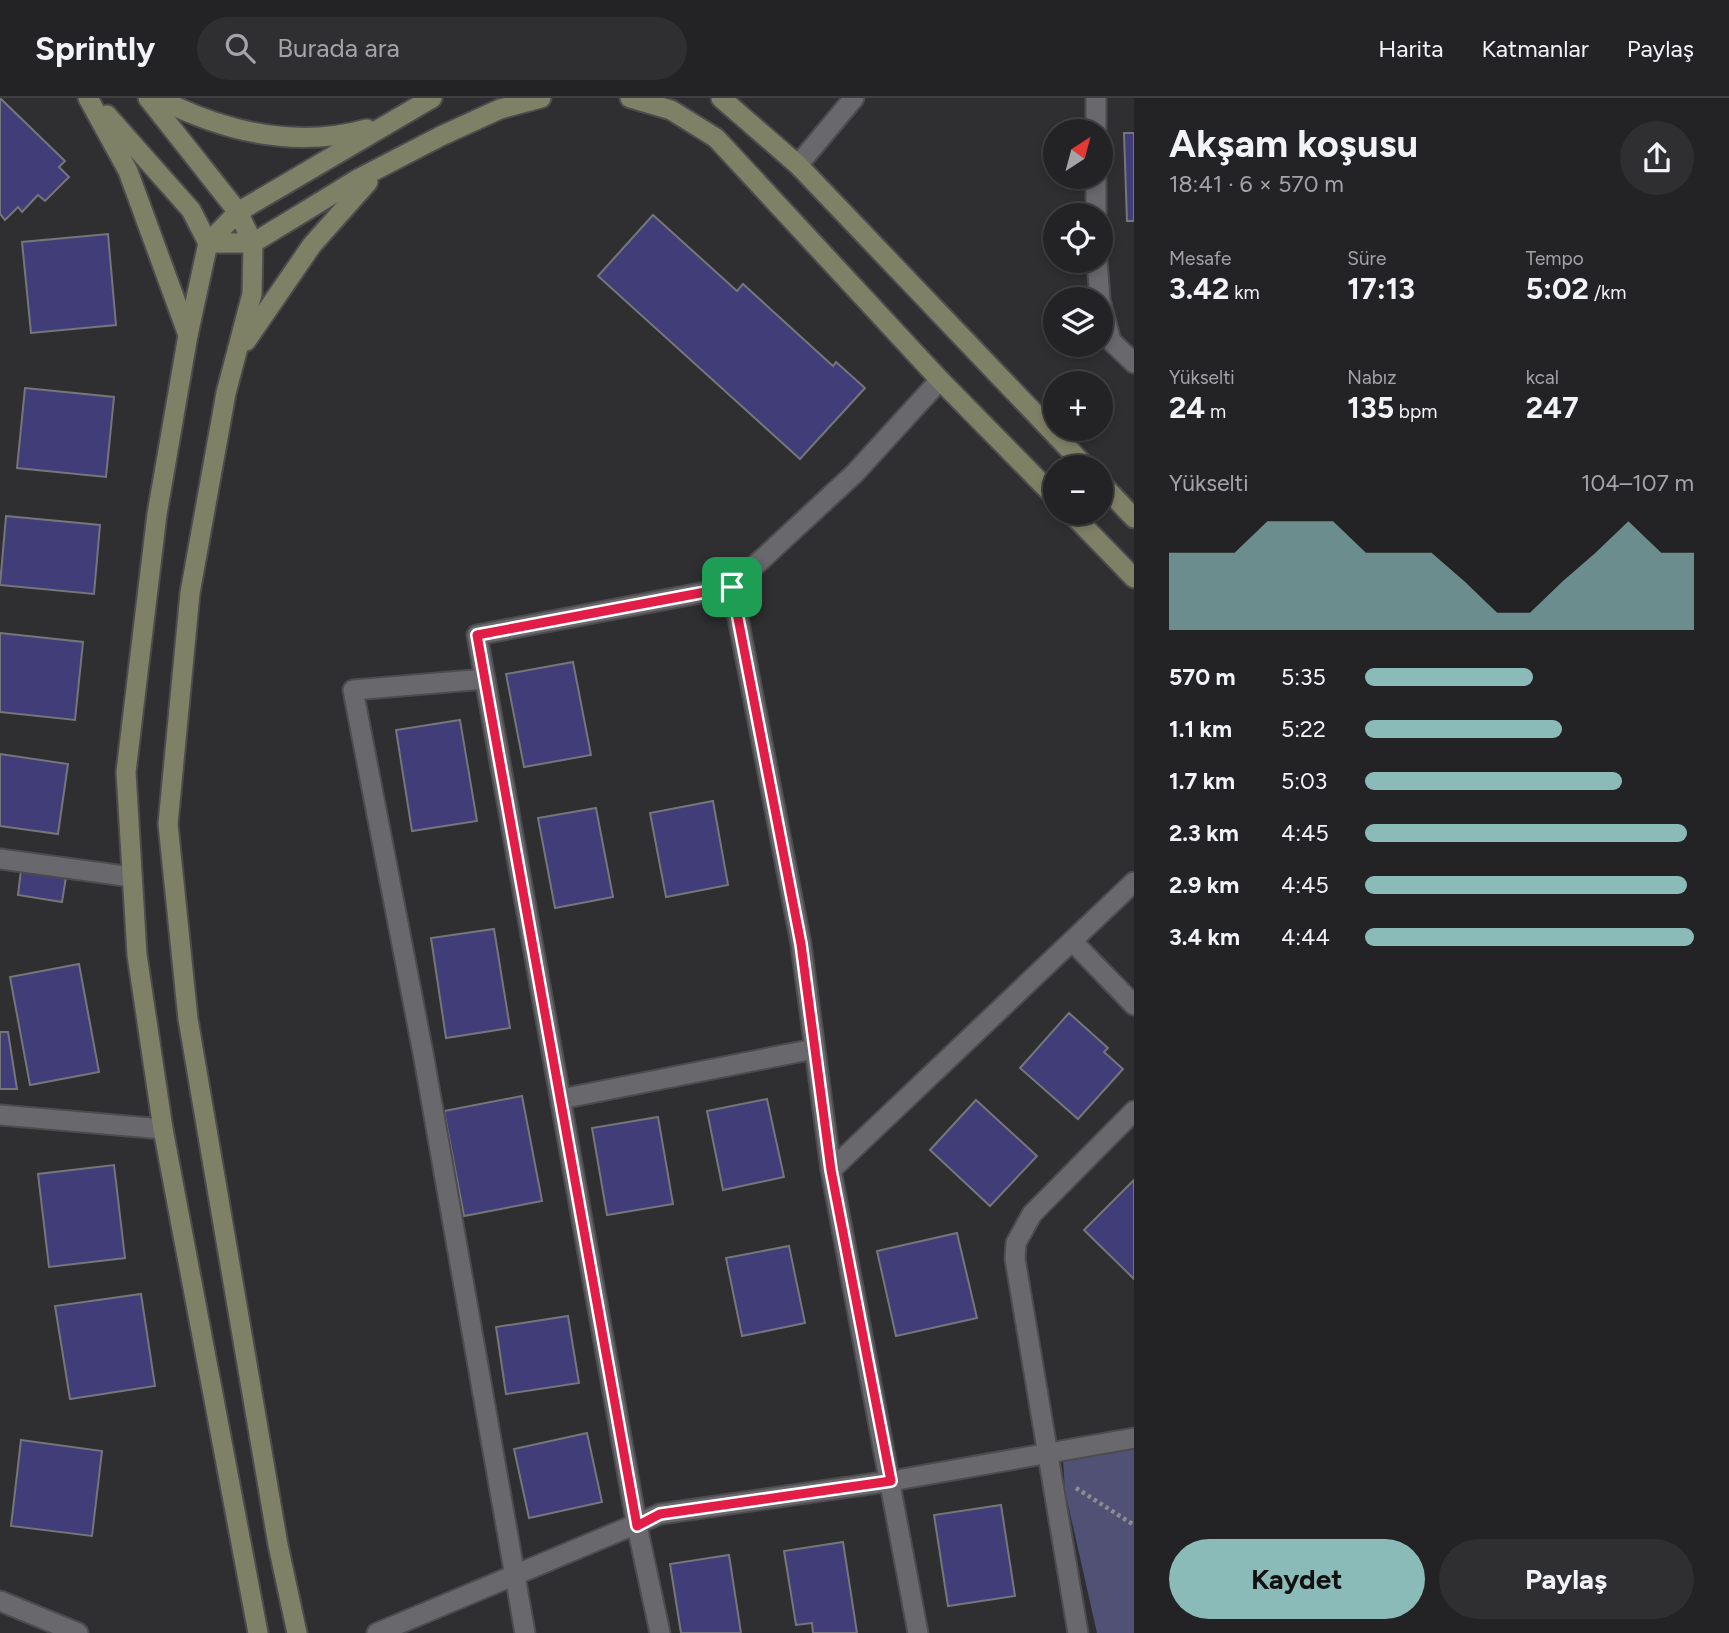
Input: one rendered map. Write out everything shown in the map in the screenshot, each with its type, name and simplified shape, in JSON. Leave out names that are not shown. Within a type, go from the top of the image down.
[{"type":"main road","points":[[90,98],[191,210],[208,243]]},
{"type":"main road","points":[[90,98],[128,171],[188,335]]},
{"type":"main road","points":[[149,98],[238,212],[253,243],[252,294],[234,360],[206,494],[190,593],[168,824],[188,1019],[278,1545],[297,1633]]},
{"type":"main road","points":[[158,98],[210,123],[261,136],[340,137],[392,122]]},
{"type":"main road","points":[[258,1633],[163,1129],[137,955],[126,772],[157,514],[188,335],[208,243],[238,212],[432,98]]},
{"type":"main road","points":[[208,243],[253,243],[385,165],[500,108],[541,98]]},
{"type":"main road","points":[[631,98],[671,110],[716,138],[940,380],[1043,485]]},
{"type":"main road","points":[[721,98],[798,164],[1075,455]]},
{"type":"main road","points":[[234,360],[312,245],[385,165]]},
{"type":"main road","points":[[1113,496],[1134,518]]},
{"type":"main road","points":[[1082,525],[1134,578]]},
{"type":"street","points":[[798,164],[854,98]]},
{"type":"street","points":[[1096,98],[1096,119]]},
{"type":"street","points":[[1113,343],[1134,363]]},
{"type":"street","points":[[660,1633],[637,1526],[477,635],[732,587],[855,473],[940,380]]},
{"type":"street","points":[[732,587],[801,944],[831,1170],[918,1633]]},
{"type":"street","points":[[485,679],[353,690],[423,1053],[525,1633]]},
{"type":"street","points":[[0,859],[132,877]]},
{"type":"street","points":[[831,1170],[1134,882]]},
{"type":"street","points":[[1073,942],[1134,1005]]},
{"type":"street","points":[[561,1099],[814,1049]]},
{"type":"street","points":[[1078,1633],[1015,1259],[1016,1243],[1032,1214],[1134,1111]]},
{"type":"street","points":[[0,1115],[163,1129]]},
{"type":"street","points":[[377,1633],[637,1526],[660,1514],[1048,1462],[1134,1438]]},
{"type":"street","points":[[0,1601],[78,1633]]},
{"type":"path","points":[[1048,1462],[1134,1525]]},
{"type":"shaded area","points":[[1134,1445],[1134,1633],[1097,1633],[1065,1491],[1063,1459]]},
{"type":"building","points":[[0,98],[65,161],[59,167],[69,177],[45,201],[38,195],[22,212],[18,207],[5,220],[0,214]]},
{"type":"building","points":[[1124,133],[1134,133],[1134,221],[1127,221]]},
{"type":"building","points":[[653,215],[737,291],[743,284],[833,366],[836,362],[865,388],[800,459],[598,276]]},
{"type":"building","points":[[108,234],[116,325],[31,333],[22,242]]},
{"type":"building","points":[[25,388],[114,397],[106,477],[17,468]]},
{"type":"building","points":[[6,516],[100,525],[94,594],[0,585]]},
{"type":"building","points":[[0,633],[83,642],[75,720],[0,712]]},
{"type":"building","points":[[573,662],[591,755],[524,767],[506,674]]},
{"type":"building","points":[[460,720],[477,821],[412,831],[396,730]]},
{"type":"building","points":[[0,754],[68,764],[58,834],[0,826]]},
{"type":"building","points":[[713,801],[728,885],[666,897],[650,813]]},
{"type":"building","points":[[596,808],[613,897],[555,908],[538,818]]},
{"type":"building","points":[[21,870],[66,877],[62,902],[18,895]]},
{"type":"building","points":[[494,929],[510,1028],[446,1038],[431,938]]},
{"type":"building","points":[[79,964],[99,1072],[30,1085],[10,977]]},
{"type":"building","points":[[1069,1013],[1108,1048],[1104,1052],[1123,1069],[1078,1119],[1020,1068]]},
{"type":"building","points":[[0,1032],[8,1032],[17,1089],[0,1089]]},
{"type":"building","points":[[522,1096],[542,1201],[464,1216],[444,1111]]},
{"type":"building","points":[[767,1099],[784,1177],[723,1190],[707,1111]]},
{"type":"building","points":[[976,1100],[1037,1156],[990,1206],[930,1150]]},
{"type":"building","points":[[658,1117],[673,1204],[607,1215],[592,1128]]},
{"type":"building","points":[[114,1165],[125,1258],[49,1267],[38,1174]]},
{"type":"building","points":[[1134,1180],[1134,1279],[1084,1230]]},
{"type":"building","points":[[957,1233],[977,1318],[896,1336],[877,1251]]},
{"type":"building","points":[[789,1246],[805,1323],[742,1336],[726,1258]]},
{"type":"building","points":[[141,1294],[155,1386],[70,1399],[55,1306]]},
{"type":"building","points":[[568,1316],[579,1383],[506,1394],[496,1327]]},
{"type":"building","points":[[587,1433],[602,1502],[529,1518],[514,1449]]},
{"type":"building","points":[[21,1440],[102,1451],[92,1536],[11,1526]]},
{"type":"building","points":[[1001,1505],[1015,1596],[948,1606],[934,1515]]},
{"type":"building","points":[[843,1542],[857,1633],[813,1633],[812,1623],[796,1625],[784,1551]]},
{"type":"building","points":[[729,1555],[741,1633],[681,1633],[670,1564]]},
{"type":"route","points":[[732,587],[801,944],[831,1170],[891,1481],[660,1514],[637,1526],[477,635],[587,612],[732,587]]}]
